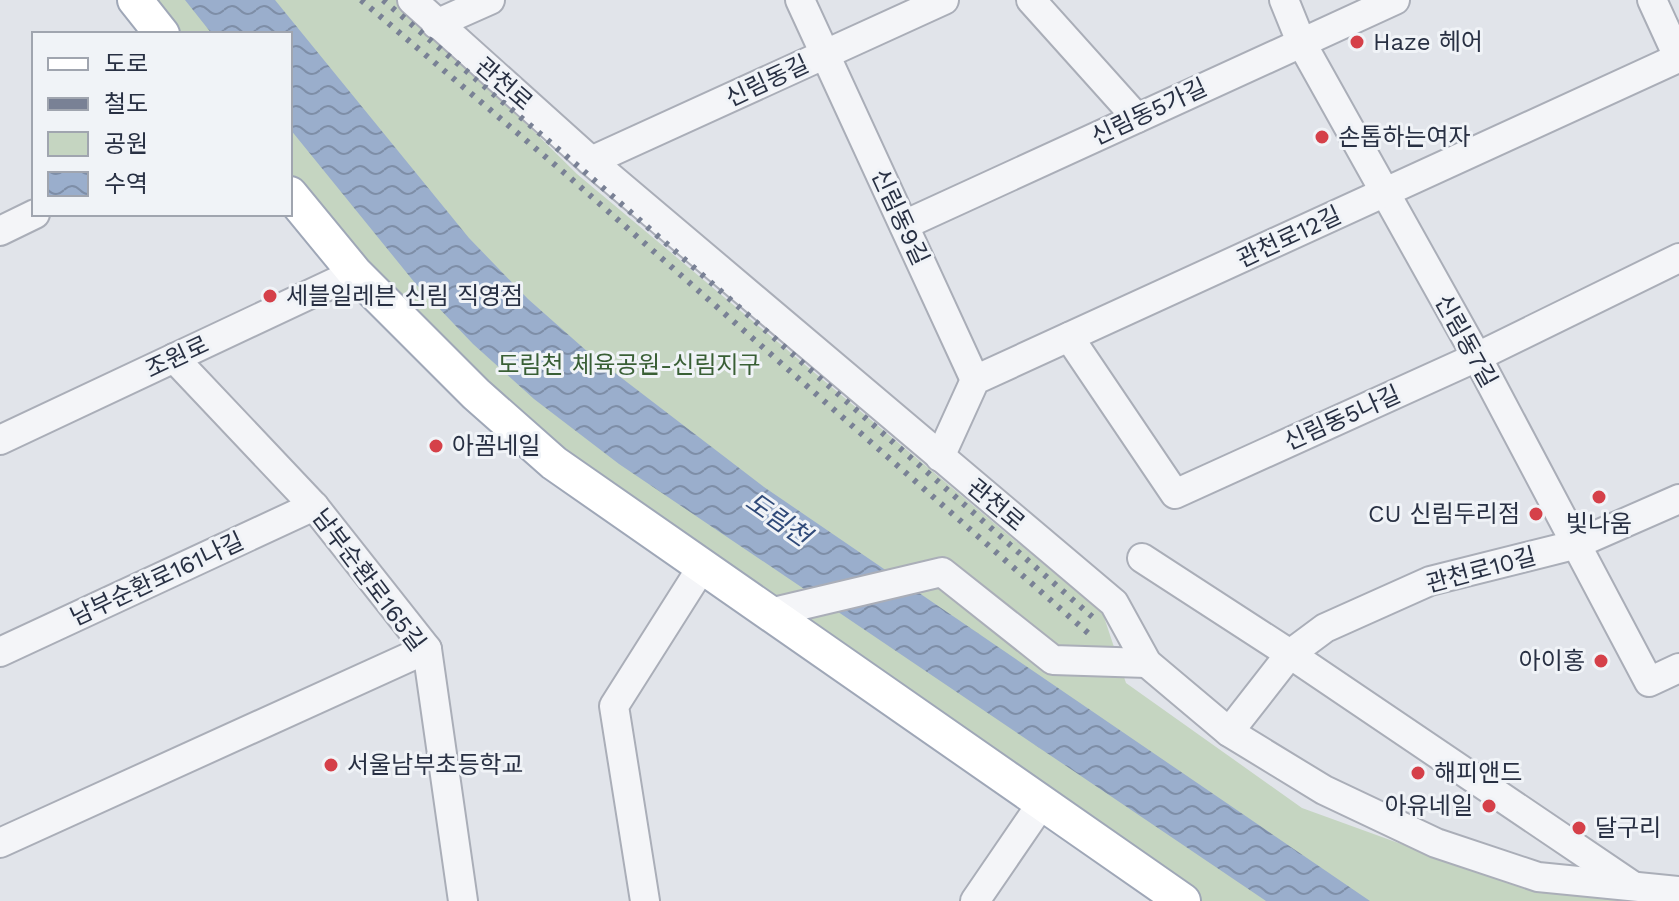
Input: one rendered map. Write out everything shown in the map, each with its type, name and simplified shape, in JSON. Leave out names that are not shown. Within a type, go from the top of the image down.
[{"type":"main road","points":[[135,0],[160,32]]},
{"type":"main road","points":[[292,196],[355,273],[476,394],[554,463],[1183,901]]},
{"type":"street","name":"관천로","points":[[412,0],[591,161],[1114,603],[1147,663],[1229,732],[1324,790],[1436,843],[1538,877],[1643,895],[1679,891]]},
{"type":"street","points":[[436,24],[490,0]]},
{"type":"street","name":"신림동9길","points":[[800,0],[975,380]]},
{"type":"street","name":"신림동길","points":[[591,161],[944,0]]},
{"type":"street","points":[[1031,0],[1137,118]]},
{"type":"street","name":"신림동7길","points":[[1284,0],[1301,42],[1477,357],[1649,682],[1678,669]]},
{"type":"street","name":"신림동5가길","points":[[904,225],[1395,0]]},
{"type":"street","points":[[1652,0],[1679,58]]},
{"type":"street","name":"관천로12길","points":[[975,380],[1679,58]]},
{"type":"street","points":[[0,231],[32,215]]},
{"type":"street","name":"신림동5나길","points":[[1069,337],[1175,494],[1477,357],[1679,258]]},
{"type":"street","name":"조원로","points":[[0,440],[355,273]]},
{"type":"street","name":"남부순환로165길","points":[[174,358],[314,506],[427,649],[463,901]]},
{"type":"street","points":[[940,457],[975,380]]},
{"type":"street","name":"관천로10길","points":[[1229,732],[1290,654],[1325,628],[1430,581],[1574,545],[1679,499]]},
{"type":"street","name":"남부순환로161나길","points":[[0,652],[314,506]]},
{"type":"street","points":[[1142,558],[1290,654],[1643,895]]},
{"type":"street","points":[[645,901],[614,706],[702,567]]},
{"type":"street","points":[[769,613],[942,572],[1053,660],[1147,663]]},
{"type":"street","points":[[0,843],[427,649]]},
{"type":"street","points":[[975,901],[1042,803]]},
{"type":"green space","name":"도림천 체육공원-신림지구","points":[[146,0],[401,0],[577,174],[1103,614],[1126,683],[1302,808],[1448,861],[1633,895],[1637,901],[1201,901],[549,448],[352,257],[292,182],[292,32],[172,32]]},
{"type":"water","name":"도림천","points":[[185,0],[275,0],[469,238],[528,299],[589,353],[764,487],[1370,901],[1266,901],[619,464],[534,399],[473,344],[415,283],[292,131],[292,32],[210,32]]},
{"type":"railway","points":[[361,0],[568,176],[1088,633]]},
{"type":"railway","points":[[383,0],[578,166],[1097,621]]},
{"type":"place","name":"Haze 헤어","points":[[1357,42]]},
{"type":"place","name":"손톱하는여자","points":[[1322,137]]},
{"type":"place","name":"세블일레븐 신림 직영점","points":[[270,296]]},
{"type":"place","name":"아꼼네일","points":[[436,446]]},
{"type":"place","name":"빛나움","points":[[1599,497]]},
{"type":"place","name":"CU 신림두리점","points":[[1536,514]]},
{"type":"place","name":"아이홍","points":[[1601,661]]},
{"type":"place","name":"서울남부초등학교","points":[[331,765]]},
{"type":"place","name":"해피앤드","points":[[1418,773]]},
{"type":"place","name":"아유네일","points":[[1489,806]]},
{"type":"place","name":"달구리","points":[[1579,828]]}]
